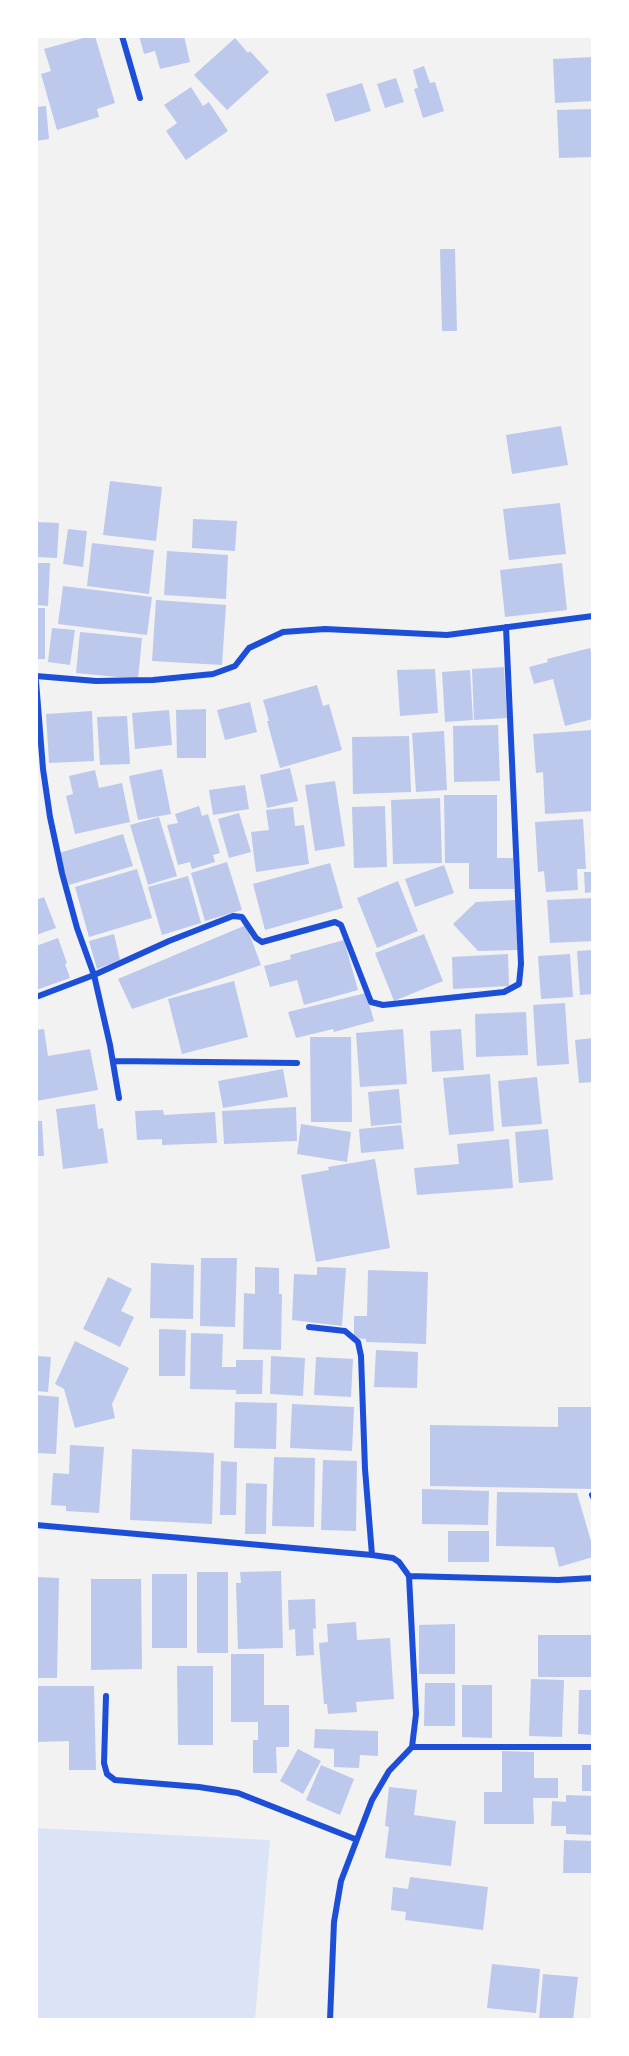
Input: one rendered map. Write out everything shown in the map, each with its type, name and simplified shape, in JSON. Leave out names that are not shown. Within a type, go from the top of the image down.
[{"type":"street","points":[[122,36],[141,98]]},
{"type":"street","points":[[119,1098],[94,975],[77,928],[50,817],[43,769],[36,678],[96,681],[153,680],[213,674],[235,666],[249,648],[283,632],[324,629],[447,635],[593,616]]},
{"type":"street","points":[[36,997],[233,916],[242,916],[256,938],[262,942],[335,922],[341,925],[371,1002],[383,1005],[504,992],[519,984],[521,964],[506,627]]},
{"type":"street","points":[[113,1061],[297,1063]]},
{"type":"street","points":[[309,1327],[345,1331],[358,1342],[361,1356],[365,1469],[372,1555]]},
{"type":"street","points":[[36,1525],[372,1555],[393,1558],[399,1562],[409,1576],[416,1714],[412,1747],[389,1771],[372,1800],[355,1839],[341,1881],[334,1922],[330,2020]]},
{"type":"street","points":[[409,1576],[558,1580],[593,1578]]},
{"type":"street","points":[[106,1696],[104,1763],[107,1774],[115,1780],[199,1786],[238,1793],[355,1839]]},
{"type":"street","points":[[412,1747],[593,1747]]},
{"type":"shaded area","points":[[36,1828],[270,1840],[255,2020],[36,2020]]},
{"type":"building","points":[[95,36],[115,103],[97,109],[99,117],[57,130],[41,74],[51,71],[44,49]]},
{"type":"building","points":[[139,36],[184,36],[190,62],[160,69],[155,51],[144,54]]},
{"type":"building","points":[[235,38],[269,72],[227,110],[194,75]]},
{"type":"building","points":[[593,57],[593,101],[555,103],[553,59]]},
{"type":"building","points":[[424,66],[430,83],[435,82],[444,111],[423,118],[414,89],[418,88],[413,70]]},
{"type":"building","points":[[396,78],[404,102],[385,108],[377,84]]},
{"type":"building","points":[[362,83],[371,111],[335,122],[326,94]]},
{"type":"building","points":[[191,87],[203,106],[209,102],[228,131],[186,160],[166,131],[177,123],[164,105]]},
{"type":"building","points":[[46,106],[49,139],[36,141],[36,107]]},
{"type":"building","points":[[593,109],[593,157],[559,158],[557,110]]},
{"type":"building","points":[[440,249],[455,249],[457,331],[442,331]]},
{"type":"building","points":[[561,426],[568,465],[512,474],[506,435]]},
{"type":"building","points":[[110,481],[162,487],[156,541],[103,535]]},
{"type":"building","points":[[560,503],[566,554],[509,560],[503,509]]},
{"type":"building","points":[[193,519],[237,521],[235,551],[192,548]]},
{"type":"building","points":[[36,522],[59,523],[57,558],[36,557]]},
{"type":"building","points":[[68,529],[87,531],[83,567],[63,564]]},
{"type":"building","points":[[92,543],[154,550],[149,594],[87,586]]},
{"type":"building","points":[[167,551],[228,555],[226,599],[164,595]]},
{"type":"building","points":[[36,563],[50,563],[48,606],[36,605]]},
{"type":"building","points":[[562,563],[567,610],[505,617],[500,570]]},
{"type":"building","points":[[63,586],[152,597],[147,635],[58,624]]},
{"type":"building","points":[[156,600],[226,605],[222,665],[152,661]]},
{"type":"building","points":[[36,608],[45,608],[45,659],[36,659]]},
{"type":"building","points":[[52,628],[75,630],[70,665],[48,662]]},
{"type":"building","points":[[80,632],[142,638],[138,679],[76,673]]},
{"type":"building","points":[[590,648],[593,660],[593,719],[565,726],[553,679],[534,684],[529,667],[548,662],[547,659]]},
{"type":"building","points":[[504,667],[507,718],[474,720],[472,669]]},
{"type":"building","points":[[435,669],[438,713],[400,716],[397,670]]},
{"type":"building","points":[[470,670],[473,720],[445,722],[442,672]]},
{"type":"building","points":[[317,685],[323,706],[329,704],[342,750],[280,768],[263,700]]},
{"type":"building","points":[[250,702],[257,732],[225,740],[217,710]]},
{"type":"building","points":[[206,709],[206,758],[177,758],[176,710]]},
{"type":"building","points":[[169,710],[172,745],[135,749],[132,713]]},
{"type":"building","points":[[92,711],[94,761],[49,763],[46,714]]},
{"type":"building","points":[[127,716],[130,764],[100,765],[97,717]]},
{"type":"building","points":[[498,725],[500,781],[454,782],[453,726]]},
{"type":"building","points":[[593,730],[593,811],[545,814],[543,772],[536,773],[533,734]]},
{"type":"building","points":[[444,731],[447,790],[416,792],[412,733]]},
{"type":"building","points":[[409,736],[411,792],[353,794],[352,737]]},
{"type":"building","points":[[290,768],[298,801],[267,808],[260,775]]},
{"type":"building","points":[[162,769],[171,814],[138,820],[129,776]]},
{"type":"building","points":[[95,770],[99,788],[122,783],[130,822],[75,834],[66,796],[73,794],[69,776]]},
{"type":"building","points":[[335,781],[345,846],[315,851],[305,785]]},
{"type":"building","points":[[245,785],[249,809],[213,815],[209,790]]},
{"type":"building","points":[[444,795],[497,795],[497,858],[513,858],[514,889],[469,889],[469,863],[445,863]]},
{"type":"building","points":[[440,798],[442,863],[393,864],[391,800]]},
{"type":"building","points":[[199,806],[202,816],[208,814],[220,853],[213,855],[215,862],[192,869],[190,862],[178,865],[167,825],[178,823],[175,814]]},
{"type":"building","points":[[385,806],[387,867],[354,868],[352,807]]},
{"type":"building","points":[[293,807],[295,826],[304,825],[309,864],[256,872],[251,832],[269,830],[266,810]]},
{"type":"building","points":[[239,813],[251,852],[229,858],[218,819]]},
{"type":"building","points":[[159,817],[177,876],[148,885],[130,825]]},
{"type":"building","points":[[583,819],[586,869],[577,869],[578,890],[546,892],[544,871],[538,872],[535,822]]},
{"type":"building","points":[[123,834],[133,866],[69,885],[59,853]]},
{"type":"building","points":[[227,862],[242,910],[205,921],[191,873]]},
{"type":"building","points":[[330,863],[343,908],[265,930],[253,884]]},
{"type":"building","points":[[444,865],[454,893],[415,907],[405,879]]},
{"type":"building","points":[[137,869],[152,918],[89,937],[75,887]]},
{"type":"building","points":[[584,872],[593,872],[593,892],[585,893]]},
{"type":"building","points":[[188,876],[201,923],[162,935],[148,887]]},
{"type":"building","points":[[398,881],[418,931],[377,948],[357,898]]},
{"type":"building","points":[[44,897],[56,928],[36,935],[36,900]]},
{"type":"building","points":[[593,898],[593,941],[550,943],[547,900]]},
{"type":"building","points":[[516,900],[518,950],[478,951],[453,924],[476,902]]},
{"type":"building","points":[[246,925],[261,965],[132,1009],[118,979]]},
{"type":"building","points":[[114,934],[120,960],[97,969],[89,941]]},
{"type":"building","points":[[424,934],[443,981],[394,1001],[375,953]]},
{"type":"building","points":[[58,938],[70,978],[36,990],[36,946]]},
{"type":"building","points":[[344,940],[358,990],[304,1005],[297,980],[270,987],[264,966],[291,959],[290,955]]},
{"type":"building","points":[[593,950],[593,994],[580,995],[577,951]]},
{"type":"building","points":[[508,954],[509,986],[453,989],[452,957]]},
{"type":"building","points":[[570,954],[573,997],[541,999],[538,956]]},
{"type":"building","points":[[234,981],[248,1037],[182,1054],[168,999]]},
{"type":"building","points":[[366,993],[374,1021],[334,1032],[333,1029],[296,1038],[288,1012]]},
{"type":"building","points":[[565,1003],[569,1064],[537,1066],[533,1005]]},
{"type":"building","points":[[526,1012],[528,1055],[476,1057],[475,1014]]},
{"type":"building","points":[[44,1029],[48,1056],[90,1049],[98,1090],[36,1101],[36,1030]]},
{"type":"building","points":[[403,1029],[407,1084],[360,1087],[356,1033]]},
{"type":"building","points":[[461,1029],[464,1070],[432,1072],[430,1031]]},
{"type":"building","points":[[310,1037],[351,1037],[352,1122],[311,1122]]},
{"type":"building","points":[[593,1038],[593,1082],[579,1083],[575,1040]]},
{"type":"building","points":[[283,1069],[288,1097],[223,1108],[218,1081]]},
{"type":"building","points":[[490,1074],[494,1131],[449,1135],[443,1078]]},
{"type":"building","points":[[537,1077],[542,1124],[502,1127],[498,1081]]},
{"type":"building","points":[[399,1089],[402,1123],[371,1126],[368,1092]]},
{"type":"building","points":[[95,1104],[98,1129],[103,1128],[108,1163],[63,1169],[56,1109]]},
{"type":"building","points":[[296,1107],[297,1141],[224,1144],[222,1111]]},
{"type":"building","points":[[163,1110],[164,1115],[215,1112],[217,1143],[162,1145],[162,1139],[137,1140],[135,1111]]},
{"type":"building","points":[[36,1121],[42,1121],[44,1156],[36,1156]]},
{"type":"building","points":[[301,1124],[351,1132],[347,1162],[297,1154]]},
{"type":"building","points":[[401,1125],[404,1149],[361,1153],[359,1129]]},
{"type":"building","points":[[548,1129],[553,1180],[519,1183],[515,1132]]},
{"type":"building","points":[[509,1139],[513,1188],[417,1195],[414,1168],[459,1164],[457,1144]]},
{"type":"building","points":[[375,1159],[390,1248],[316,1262],[301,1175],[329,1170],[328,1167]]},
{"type":"building","points":[[201,1258],[237,1258],[235,1327],[200,1326]]},
{"type":"building","points":[[151,1263],[194,1265],[193,1319],[150,1318]]},
{"type":"building","points":[[255,1267],[279,1268],[279,1294],[282,1294],[281,1350],[243,1349],[244,1293],[255,1294]]},
{"type":"building","points":[[317,1267],[346,1268],[342,1326],[292,1320],[294,1274],[317,1275]]},
{"type":"building","points":[[368,1270],[428,1272],[426,1344],[366,1342],[366,1339],[354,1338],[354,1316],[367,1316]]},
{"type":"building","points":[[108,1277],[132,1289],[121,1311],[134,1317],[120,1347],[83,1329]]},
{"type":"building","points":[[159,1329],[186,1330],[185,1376],[159,1376]]},
{"type":"building","points":[[191,1333],[223,1334],[222,1367],[236,1367],[236,1360],[263,1360],[262,1394],[236,1394],[236,1390],[190,1389]]},
{"type":"building","points":[[75,1341],[129,1368],[112,1404],[115,1418],[75,1428],[64,1389],[55,1384]]},
{"type":"building","points":[[376,1350],[418,1352],[417,1388],[374,1387]]},
{"type":"building","points":[[36,1356],[51,1357],[48,1392],[36,1391]]},
{"type":"building","points":[[271,1356],[305,1358],[303,1396],[270,1394]]},
{"type":"building","points":[[316,1357],[353,1359],[351,1397],[314,1395]]},
{"type":"building","points":[[36,1395],[59,1397],[56,1454],[36,1453]]},
{"type":"building","points":[[235,1402],[277,1403],[276,1449],[234,1448]]},
{"type":"building","points":[[292,1404],[354,1407],[352,1451],[290,1448]]},
{"type":"building","points":[[558,1407],[593,1407],[593,1489],[430,1486],[430,1425],[558,1427]]},
{"type":"building","points":[[70,1445],[104,1447],[99,1513],[66,1511],[66,1506],[51,1505],[53,1473],[69,1474]]},
{"type":"building","points":[[132,1449],[214,1453],[212,1524],[130,1520]]},
{"type":"building","points":[[274,1457],[315,1458],[314,1527],[272,1526]]},
{"type":"building","points":[[323,1460],[357,1461],[356,1531],[321,1530]]},
{"type":"building","points":[[221,1461],[237,1462],[236,1515],[220,1515]]},
{"type":"building","points":[[246,1483],[267,1484],[266,1534],[245,1534]]},
{"type":"building","points":[[422,1489],[489,1491],[488,1525],[422,1524]]},
{"type":"building","points":[[497,1492],[577,1493],[593,1548],[593,1557],[559,1567],[554,1547],[496,1546]]},
{"type":"building","points":[[448,1531],[489,1531],[489,1562],[448,1562]]},
{"type":"building","points":[[281,1571],[283,1648],[238,1649],[236,1583],[241,1583],[240,1572]]},
{"type":"building","points":[[197,1572],[228,1572],[228,1653],[197,1653]]},
{"type":"building","points":[[152,1574],[187,1574],[187,1648],[152,1648]]},
{"type":"building","points":[[36,1577],[59,1578],[57,1678],[36,1678]]},
{"type":"building","points":[[91,1579],[141,1579],[142,1669],[91,1670]]},
{"type":"building","points":[[315,1599],[314,1655],[296,1656],[295,1629],[289,1630],[288,1600]]},
{"type":"building","points":[[356,1622],[357,1640],[390,1638],[394,1699],[356,1702],[357,1712],[328,1714],[327,1704],[324,1704],[319,1643],[328,1642],[327,1624]]},
{"type":"building","points":[[455,1624],[455,1674],[419,1674],[419,1625]]},
{"type":"building","points":[[538,1635],[593,1635],[593,1677],[538,1677]]},
{"type":"building","points":[[231,1654],[264,1654],[264,1705],[289,1705],[289,1747],[276,1747],[277,1773],[253,1773],[253,1740],[258,1740],[258,1722],[231,1722]]},
{"type":"building","points":[[177,1666],[213,1666],[213,1745],[178,1745]]},
{"type":"building","points":[[531,1679],[564,1680],[562,1737],[529,1736]]},
{"type":"building","points":[[425,1683],[455,1683],[455,1726],[424,1726]]},
{"type":"building","points":[[462,1685],[492,1685],[492,1738],[462,1737]]},
{"type":"building","points":[[36,1686],[94,1686],[96,1770],[69,1770],[69,1741],[36,1742]]},
{"type":"building","points":[[579,1690],[593,1690],[593,1735],[578,1734]]},
{"type":"building","points":[[315,1729],[378,1731],[378,1756],[360,1755],[359,1768],[334,1767],[334,1749],[314,1748]]},
{"type":"building","points":[[298,1749],[321,1761],[303,1794],[280,1781]]},
{"type":"building","points":[[502,1751],[534,1752],[534,1778],[558,1778],[558,1798],[533,1798],[534,1824],[484,1824],[484,1792],[502,1792]]},
{"type":"building","points":[[321,1765],[354,1779],[340,1815],[306,1800]]},
{"type":"building","points":[[582,1765],[593,1765],[593,1791],[582,1791]]},
{"type":"building","points":[[389,1787],[417,1790],[414,1815],[456,1821],[451,1866],[385,1858],[389,1827],[385,1826]]},
{"type":"building","points":[[566,1795],[593,1796],[593,1835],[566,1834],[566,1826],[551,1826],[552,1801],[566,1802]]},
{"type":"building","points":[[564,1840],[593,1841],[593,1873],[563,1873]]},
{"type":"building","points":[[410,1877],[488,1887],[483,1930],[405,1920],[406,1912],[391,1910],[393,1887],[408,1889]]},
{"type":"building","points":[[492,1964],[540,1969],[536,2013],[487,2008]]},
{"type":"building","points":[[543,1974],[578,1977],[573,2020],[539,2020]]}]
